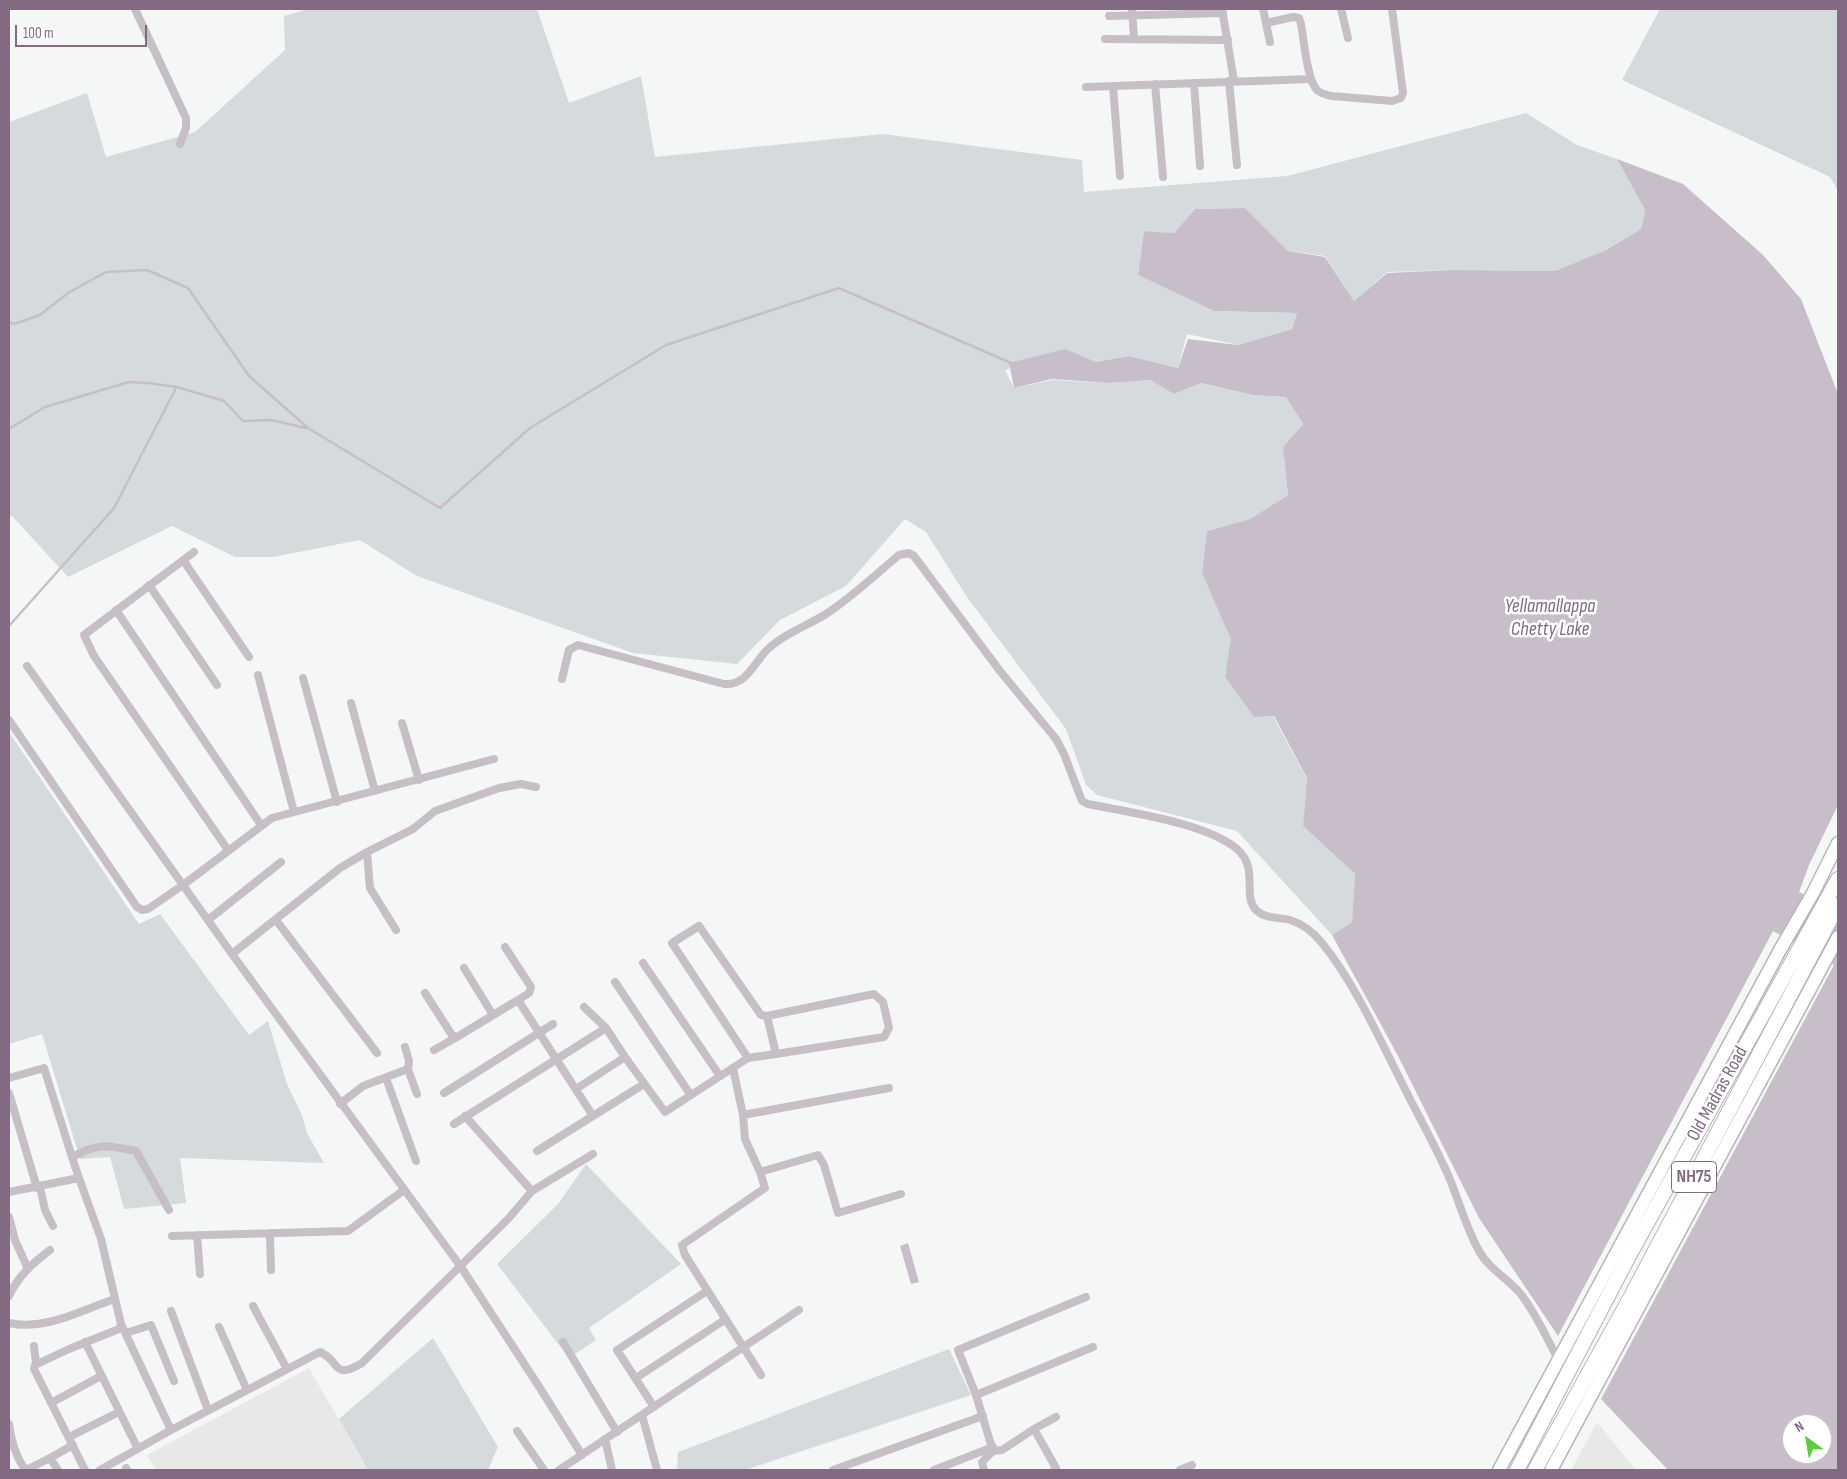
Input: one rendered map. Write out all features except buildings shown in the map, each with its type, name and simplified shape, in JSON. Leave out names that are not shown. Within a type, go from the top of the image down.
[{"type":"highway","name":"Old Madras Road","points":[[1517,1470],[1630,1254],[1834,904],[1838,879]]},
{"type":"highway","name":"Old Madras Road","points":[[1535,1470],[1578,1394],[1628,1313],[1803,957]]},
{"type":"main road","points":[[1498,1470],[1559,1361],[1780,950],[1813,893],[1838,843]]},
{"type":"main road","points":[[1551,1470],[1628,1313],[1838,937]]},
{"type":"street","points":[[136,9],[186,118],[186,128],[180,144]]},
{"type":"street","points":[[1263,9],[1270,42]]},
{"type":"street","points":[[1341,9],[1348,38]]},
{"type":"street","points":[[1266,23],[1293,17],[1299,18],[1311,78],[1317,90],[1332,96],[1392,101],[1401,98],[1403,93],[1392,9]]},
{"type":"street","points":[[1109,16],[1133,12],[1222,11],[1228,40],[1232,81],[1236,165]]},
{"type":"street","points":[[1133,12],[1134,39]]},
{"type":"street","points":[[1105,39],[1228,40]]},
{"type":"street","points":[[1086,87],[1311,78]]},
{"type":"street","points":[[1194,83],[1200,166]]},
{"type":"street","points":[[1155,84],[1163,177]]},
{"type":"street","points":[[1113,86],[1120,176]]},
{"type":"street","points":[[194,552],[84,635],[94,656],[228,850]]},
{"type":"street","points":[[562,678],[569,650],[578,645],[724,684],[736,683],[749,673],[767,650],[778,641],[837,606],[899,555],[909,553],[914,556],[1000,671],[1056,739],[1064,754],[1082,801],[1088,804],[1182,824],[1226,842],[1237,849],[1248,864],[1250,872],[1250,899],[1258,912],[1265,916],[1291,920],[1301,925],[1310,930],[1322,944],[1348,982],[1389,1058],[1447,1173],[1470,1233],[1480,1253],[1492,1269],[1518,1291],[1527,1303],[1559,1361]]},
{"type":"street","points":[[183,560],[249,657]]},
{"type":"street","points":[[149,585],[217,685]]},
{"type":"street","points":[[116,610],[261,826]]},
{"type":"street","points":[[27,666],[340,1104],[461,1267],[582,1455]]},
{"type":"street","points":[[258,675],[294,812]]},
{"type":"street","points":[[303,678],[337,802]]},
{"type":"street","points":[[351,703],[375,791]]},
{"type":"street","points":[[9,720],[137,907],[142,910],[148,909],[183,886],[272,818],[494,759]]},
{"type":"street","points":[[402,723],[419,780]]},
{"type":"street","points":[[232,954],[340,868],[413,829],[435,811],[498,788],[521,784],[536,787]]},
{"type":"street","points":[[367,852],[370,888],[396,930]]},
{"type":"street","points":[[208,920],[281,862]]},
{"type":"street","points":[[276,920],[377,1053]]},
{"type":"street","points":[[584,1007],[606,1028],[665,1112],[748,1058],[884,1037],[889,1028],[883,1002],[874,994],[767,1016],[760,1015],[699,926],[672,943],[748,1058]]},
{"type":"street","points":[[434,1050],[529,993],[531,987],[505,947]]},
{"type":"street","points":[[643,963],[720,1076]]},
{"type":"street","points":[[464,968],[493,1015]]},
{"type":"street","points":[[615,982],[690,1094]]},
{"type":"street","points":[[425,993],[452,1035],[457,1037]]},
{"type":"street","points":[[518,1000],[593,1116]]},
{"type":"street","points":[[767,1016],[776,1054]]},
{"type":"street","points":[[444,1093],[553,1024]]},
{"type":"street","points":[[454,1124],[606,1028]]},
{"type":"street","points":[[404,1047],[409,1061],[408,1069],[417,1094]]},
{"type":"street","points":[[576,1089],[625,1056]]},
{"type":"street","points":[[9,1078],[44,1068],[72,1157],[101,1239],[121,1324],[171,1430]]},
{"type":"street","points":[[733,1068],[743,1115],[745,1139],[765,1188],[682,1245],[685,1255],[761,1375]]},
{"type":"street","points":[[340,1104],[363,1086],[408,1069]]},
{"type":"street","points":[[386,1078],[416,1161]]},
{"type":"street","points":[[537,1151],[644,1084]]},
{"type":"street","points":[[743,1115],[889,1088]]},
{"type":"street","points":[[9,1093],[45,1210],[53,1226]]},
{"type":"street","points":[[465,1116],[532,1191]]},
{"type":"street","points":[[72,1157],[89,1148],[111,1146],[136,1151],[169,1210]]},
{"type":"street","points":[[100,1470],[208,1410],[320,1352],[339,1370],[346,1371],[353,1368],[362,1362],[461,1267],[508,1219],[532,1191],[593,1154]]},
{"type":"street","points":[[760,1172],[818,1155],[824,1165],[838,1213],[901,1194]]},
{"type":"street","points":[[9,1192],[79,1178]]},
{"type":"street","points":[[172,1236],[348,1231],[404,1190]]},
{"type":"street","points":[[9,1217],[15,1240],[28,1268]]},
{"type":"street","points":[[270,1234],[271,1270]]},
{"type":"street","points":[[198,1235],[200,1274]]},
{"type":"street","points":[[10,1289],[28,1268],[50,1250]]},
{"type":"street","points":[[654,1407],[617,1350],[707,1291]]},
{"type":"street","points":[[993,1449],[976,1395],[958,1350],[1086,1297]]},
{"type":"street","points":[[9,1323],[36,1325],[115,1299]]},
{"type":"street","points":[[253,1306],[287,1369]]},
{"type":"street","points":[[563,1469],[799,1310]]},
{"type":"street","points":[[171,1311],[208,1410]]},
{"type":"street","points":[[636,1378],[726,1319]]},
{"type":"street","points":[[36,1363],[119,1329],[121,1324]]},
{"type":"street","points":[[126,1333],[151,1325],[174,1381]]},
{"type":"street","points":[[218,1327],[247,1390]]},
{"type":"street","points":[[85,1342],[138,1449]]},
{"type":"street","points":[[563,1342],[617,1432]]},
{"type":"street","points":[[34,1346],[36,1363],[34,1369],[85,1470]]},
{"type":"street","points":[[976,1395],[1093,1347]]},
{"type":"street","points":[[52,1403],[101,1376]]},
{"type":"street","points":[[69,1437],[119,1412]]},
{"type":"street","points":[[642,1415],[657,1470]]},
{"type":"street","points":[[833,1470],[982,1416]]},
{"type":"street","points":[[934,1470],[993,1449],[1002,1450],[1056,1417]]},
{"type":"street","points":[[9,1424],[12,1444],[19,1461],[26,1470],[73,1445]]},
{"type":"street","points":[[1034,1429],[1056,1468],[1054,1470]]},
{"type":"street","points":[[517,1431],[544,1470]]},
{"type":"street","points":[[605,1440],[612,1470]]},
{"type":"street","points":[[984,1470],[982,1462],[993,1449]]},
{"type":"street","points":[[50,1458],[58,1470]]},
{"type":"street","points":[[1180,1470],[1192,1464]]},
{"type":"shaded area","points":[[309,9],[537,9],[569,103],[641,76],[655,157],[883,134],[1082,160],[1084,192],[1287,176],[1526,113],[1577,145],[1617,159],[1645,210],[1641,229],[1606,250],[1555,271],[1452,270],[1387,272],[1354,301],[1325,256],[1288,251],[1245,208],[1195,209],[1174,233],[1144,231],[1138,275],[1214,311],[1297,313],[1292,329],[1238,345],[1187,334],[1178,368],[1129,356],[1096,362],[1066,349],[1005,370],[1014,388],[1052,380],[1109,383],[1150,380],[1174,394],[1201,383],[1253,395],[1286,397],[1303,424],[1283,447],[1288,495],[1250,519],[1207,531],[1202,573],[1232,639],[1225,677],[1254,717],[1273,716],[1307,779],[1303,826],[1355,874],[1352,922],[1332,935],[1237,831],[1097,795],[1086,785],[1066,729],[967,597],[926,532],[905,519],[846,586],[780,620],[737,664],[633,653],[417,576],[360,540],[273,557],[235,557],[172,526],[68,577],[12,516],[9,517],[9,122],[87,93],[106,157],[195,132],[285,50],[284,16]]},
{"type":"shaded area","points":[[1660,9],[1838,9],[1838,191],[1830,177],[1622,80]]},
{"type":"shaded area","points":[[9,732],[139,924],[160,914],[249,1035],[268,1021],[287,1084],[302,1115],[307,1133],[324,1163],[180,1158],[186,1203],[124,1209],[110,1157],[80,1159],[42,1034],[9,1044]]},
{"type":"shaded area","points":[[586,1164],[681,1264],[589,1328],[596,1340],[569,1358],[497,1264],[558,1204]]},
{"type":"shaded area","points":[[433,1338],[498,1447],[488,1470],[368,1470],[339,1419]]},
{"type":"shaded area","points":[[949,1349],[971,1395],[745,1470],[677,1470],[678,1452]]},
{"type":"shaded area","points":[[309,1368],[368,1470],[156,1470],[147,1455]]},
{"type":"shaded area","points":[[1597,1422],[1636,1470],[1571,1470]]},
{"type":"water","name":"Yellamallappa Chetty Lake","points":[[1617,159],[1683,184],[1763,255],[1801,299],[1838,394],[1838,805],[1809,865],[1799,892],[1838,912],[1838,1470],[1668,1470],[1601,1399],[1834,965],[1773,931],[1558,1336],[1479,1218],[1397,1054],[1332,935],[1352,922],[1355,874],[1303,826],[1307,778],[1274,716],[1254,717],[1225,677],[1231,639],[1202,573],[1207,531],[1250,519],[1288,495],[1283,447],[1303,424],[1286,397],[1253,395],[1201,383],[1174,394],[1150,380],[1109,383],[1052,379],[1014,388],[1009,363],[1066,349],[1096,362],[1129,356],[1178,368],[1188,339],[1238,345],[1292,329],[1297,313],[1214,311],[1138,275],[1144,231],[1174,233],[1195,209],[1245,208],[1288,251],[1325,257],[1354,301],[1387,273],[1452,270],[1555,271],[1606,250],[1641,229],[1645,210]]},
{"type":"water","points":[[908,1243],[919,1282],[911,1284],[900,1246]]},
{"type":"waterway","points":[[9,322],[14,324],[40,315],[68,293],[106,272],[147,270],[188,288],[249,376],[308,428],[440,508],[530,428],[666,345],[839,288],[1011,363]]},
{"type":"waterway","points":[[9,429],[45,407],[129,382],[177,387],[224,401],[243,421],[271,420],[306,428]]},
{"type":"waterway","points":[[9,626],[114,508],[176,388]]}]
